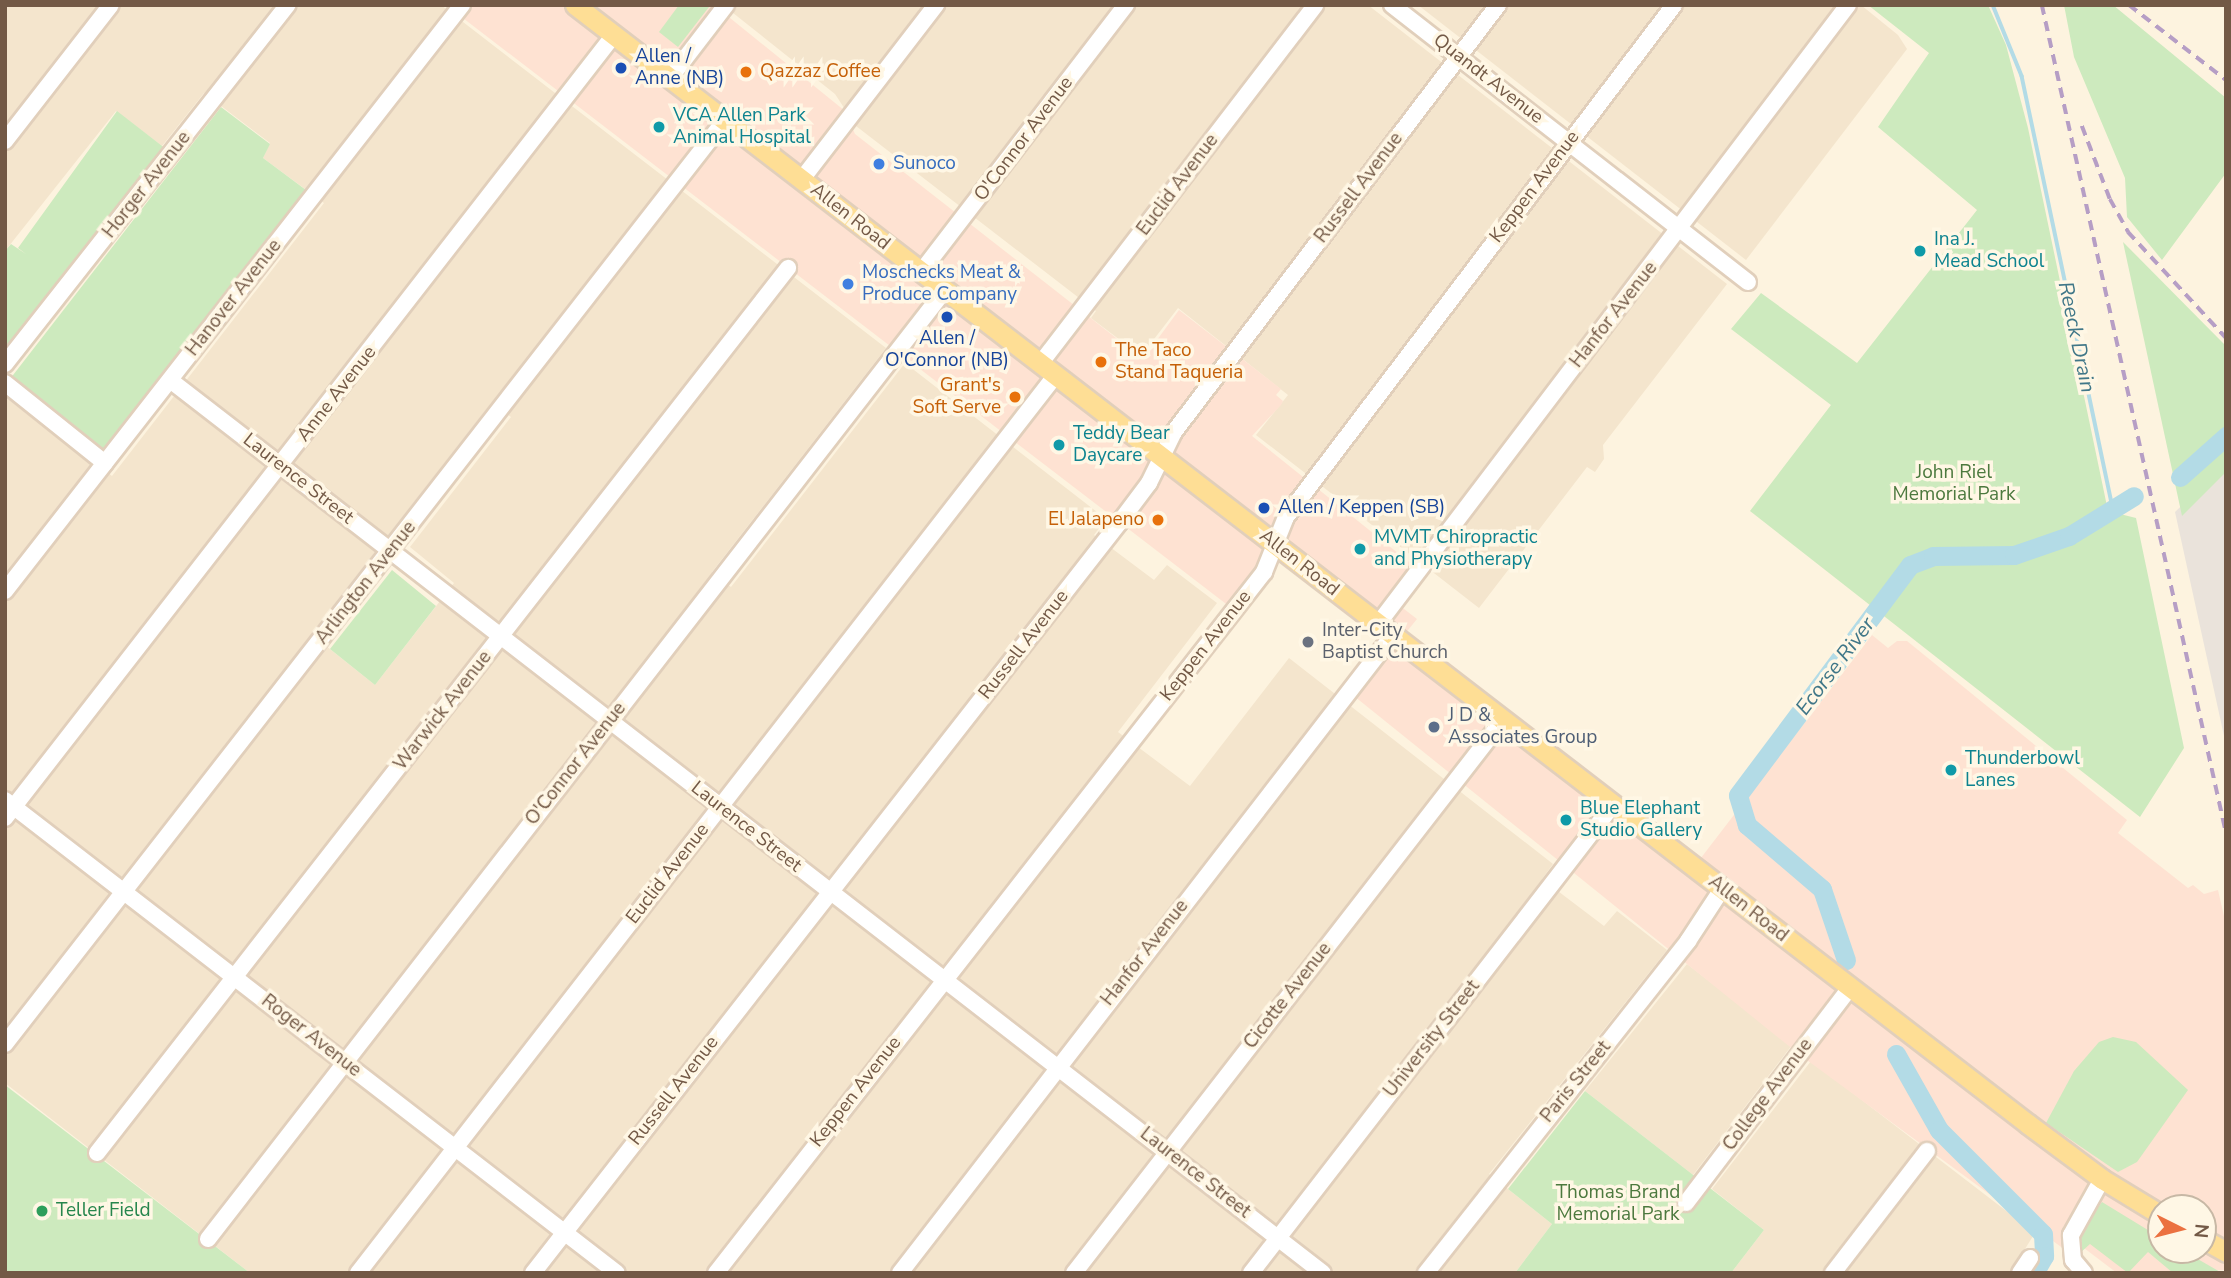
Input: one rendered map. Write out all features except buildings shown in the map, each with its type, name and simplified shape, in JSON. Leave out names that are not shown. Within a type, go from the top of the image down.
[{"type":"main road","name":"Allen Road","points":[[575,5],[1850,988],[2102,1179],[2147,1206]]},
{"type":"street","points":[[5,141],[111,5]]},
{"type":"street","name":"Horger Avenue","points":[[5,365],[287,5]]},
{"type":"street","name":"Hanover Avenue","points":[[5,591],[462,5]]},
{"type":"street","points":[[670,78],[726,5]]},
{"type":"street","points":[[802,179],[936,5]]},
{"type":"street","name":"O'Connor Avenue","points":[[921,272],[1126,5]]},
{"type":"street","name":"Euclid Avenue","points":[[358,1273],[720,806],[1048,370],[1315,5]]},
{"type":"street","name":"Quandt Avenue","points":[[1392,5],[1748,282]]},
{"type":"street","name":"Russell Avenue","points":[[533,1273],[1119,523],[1162,458],[1174,432],[1498,5]]},
{"type":"street","name":"Keppen Avenue","points":[[716,1273],[943,979],[1264,572],[1286,517],[1674,5]]},
{"type":"street","name":"Hanfor Avenue","points":[[900,1273],[1386,629],[1848,5]]},
{"type":"street","name":"Anne Avenue","points":[[8,808],[282,466],[614,35]]},
{"type":"street","name":"Arlington Avenue","points":[[5,1044],[725,120]]},
{"type":"street","name":"Warwick Avenue","points":[[97,1153],[788,268]]},
{"type":"street","name":"O'Connor Avenue","points":[[208,1239],[945,290]]},
{"type":"street","name":"Laurence Street","points":[[170,380],[1323,1273]]},
{"type":"street","points":[[5,383],[105,463]]},
{"type":"street","name":"Cicotte Avenue","points":[[1074,1273],[1503,720]]},
{"type":"street","name":"University Street","points":[[1251,1273],[1613,805]]},
{"type":"street","name":"Roger Avenue","points":[[8,808],[124,892],[617,1273]]},
{"type":"street","name":"Paris Street","points":[[1426,1273],[1688,942],[1722,889]]},
{"type":"street","name":"College Avenue","points":[[1686,1203],[1850,988]]},
{"type":"street","points":[[1833,1273],[1927,1151]]},
{"type":"street","points":[[2084,1273],[2072,1255],[2071,1234],[2078,1215],[2102,1179]]},
{"type":"street","points":[[2020,1273],[2029,1258]]},
{"type":"shaded area","points":[[5,5],[441,5],[886,348],[712,572],[731,587],[905,363],[1106,519],[1094,535],[1154,580],[1167,565],[1217,603],[1118,732],[1190,786],[1289,658],[1553,864],[1542,879],[1604,926],[1617,911],[1667,950],[1489,1174],[1552,1224],[1515,1273],[250,1273],[5,1083],[5,391],[112,476],[324,203],[263,158],[270,143],[204,93],[162,146],[116,111],[5,251]],"holes":[[[492,402],[511,417],[410,547],[454,583],[375,685],[311,634]]]},
{"type":"shaded area","points":[[446,5],[714,5],[845,111],[855,134],[1143,359],[1179,310],[1281,389],[1276,395],[1283,401],[1281,405],[1252,436],[1419,570],[1395,602],[1417,619],[1400,640],[1694,867],[1872,635],[1888,648],[1897,641],[1907,641],[2127,820],[2118,833],[2188,888],[2193,885],[2204,894],[2218,890],[2226,925],[2226,1270],[2117,1273],[2080,1245],[2072,1255],[1800,1055],[1349,692],[1393,635],[1275,544],[1234,610]]},
{"type":"shaded area","points":[[723,5],[1368,5],[1727,284],[1603,445],[1604,459],[1595,472],[1587,467],[1479,608],[1256,435],[1288,395],[1178,308],[1141,356],[1091,318],[1096,311],[856,126],[835,94]]},
{"type":"shaded area","points":[[1418,5],[1861,5],[1898,35],[1907,49],[1746,260]]},
{"type":"shaded area","points":[[2226,463],[2226,745],[2175,512]]},
{"type":"shaded area","points":[[1687,964],[1792,1045],[1693,1175],[1585,1091]]},
{"type":"shaded area","points":[[1811,1061],[2035,1233],[2010,1273],[1731,1273],[1764,1230],[1712,1189]]},
{"type":"green space","points":[[679,5],[709,7],[678,47],[659,32]]},
{"type":"green space","name":"John Riel Memorial Park","points":[[1868,5],[1988,5],[2006,45],[2028,128],[2108,511],[2136,518],[2184,748],[2140,817],[1750,511],[1831,405],[1731,329],[1761,293],[1857,363],[1977,210],[1878,127],[1929,53]]},
{"type":"green space","points":[[2064,5],[2113,5],[2226,98],[2226,173],[2162,260],[2127,217],[2125,178],[2074,57]]},
{"type":"green space","points":[[221,107],[270,144],[263,158],[306,190],[103,451],[10,379]]},
{"type":"green space","points":[[117,111],[166,149],[5,355],[5,251],[11,244],[26,254],[18,248]]},
{"type":"green space","points":[[2123,242],[2226,346],[2226,472],[2182,516]]},
{"type":"green space","points":[[392,570],[436,606],[375,685],[330,649]]},
{"type":"green space","points":[[2113,1037],[2136,1042],[2188,1090],[2137,1162],[2118,1172],[2046,1123],[2074,1071],[2099,1042]]},
{"type":"green space","points":[[5,1085],[250,1273],[5,1273]]},
{"type":"green space","name":"Thomas Brand Memorial Park","points":[[1585,1091],[1764,1230],[1731,1273],[1515,1273],[1552,1224],[1508,1189]]},
{"type":"green space","points":[[2102,1202],[2147,1229],[2147,1253],[2128,1273],[2090,1244],[2080,1253],[2076,1237]]},
{"type":"green space","points":[[2162,1264],[2206,1264],[2222,1273],[2173,1273]]},
{"type":"waterway","name":"Reeck Drain","points":[[1993,5],[2022,76],[2113,508]]},
{"type":"waterway","name":"Ecorse River","points":[[2180,477],[2226,436]]},
{"type":"waterway","name":"Ecorse River","points":[[1846,960],[1822,889],[1747,825],[1738,795],[1910,565],[1933,556],[2014,555],[2069,536],[2134,496]]},
{"type":"waterway","name":"Ecorse River","points":[[1896,1054],[1939,1130],[2043,1234],[2044,1256],[2034,1273]]},
{"type":"railway","points":[[2042,5],[2226,832]]},
{"type":"railway","points":[[2129,5],[2226,80]]},
{"type":"railway","points":[[2082,126],[2110,199],[2128,232],[2226,338]]},
{"type":"place","name":"Allen / Anne (NB)","points":[[621,68]]},
{"type":"place","name":"Qazzaz Coffee","points":[[746,72]]},
{"type":"place","name":"VCA Allen Park Animal Hospital","points":[[659,127]]},
{"type":"place","name":"Sunoco","points":[[879,164]]},
{"type":"place","name":"Ina J. Mead School","points":[[1920,251]]},
{"type":"place","name":"Moschecks Meat & Produce Company","points":[[848,284]]},
{"type":"place","name":"Allen / O'Connor (NB)","points":[[947,317]]},
{"type":"place","name":"The Taco Stand Taqueria","points":[[1101,362]]},
{"type":"place","name":"Grant's Soft Serve","points":[[1015,397]]},
{"type":"place","name":"Teddy Bear Daycare","points":[[1059,445]]},
{"type":"place","name":"Allen / Keppen (SB)","points":[[1264,508]]},
{"type":"place","name":"El Jalapeno","points":[[1158,520]]},
{"type":"place","name":"MVMT Chiropractic and Physiotherapy","points":[[1360,549]]},
{"type":"place","name":"Inter-City Baptist Church","points":[[1308,642]]},
{"type":"place","name":"J D & Associates Group","points":[[1434,727]]},
{"type":"place","name":"Thunderbowl Lanes","points":[[1951,770]]},
{"type":"place","name":"Blue Elephant Studio Gallery","points":[[1566,820]]},
{"type":"place","name":"Teller Field","points":[[42,1211]]}]
